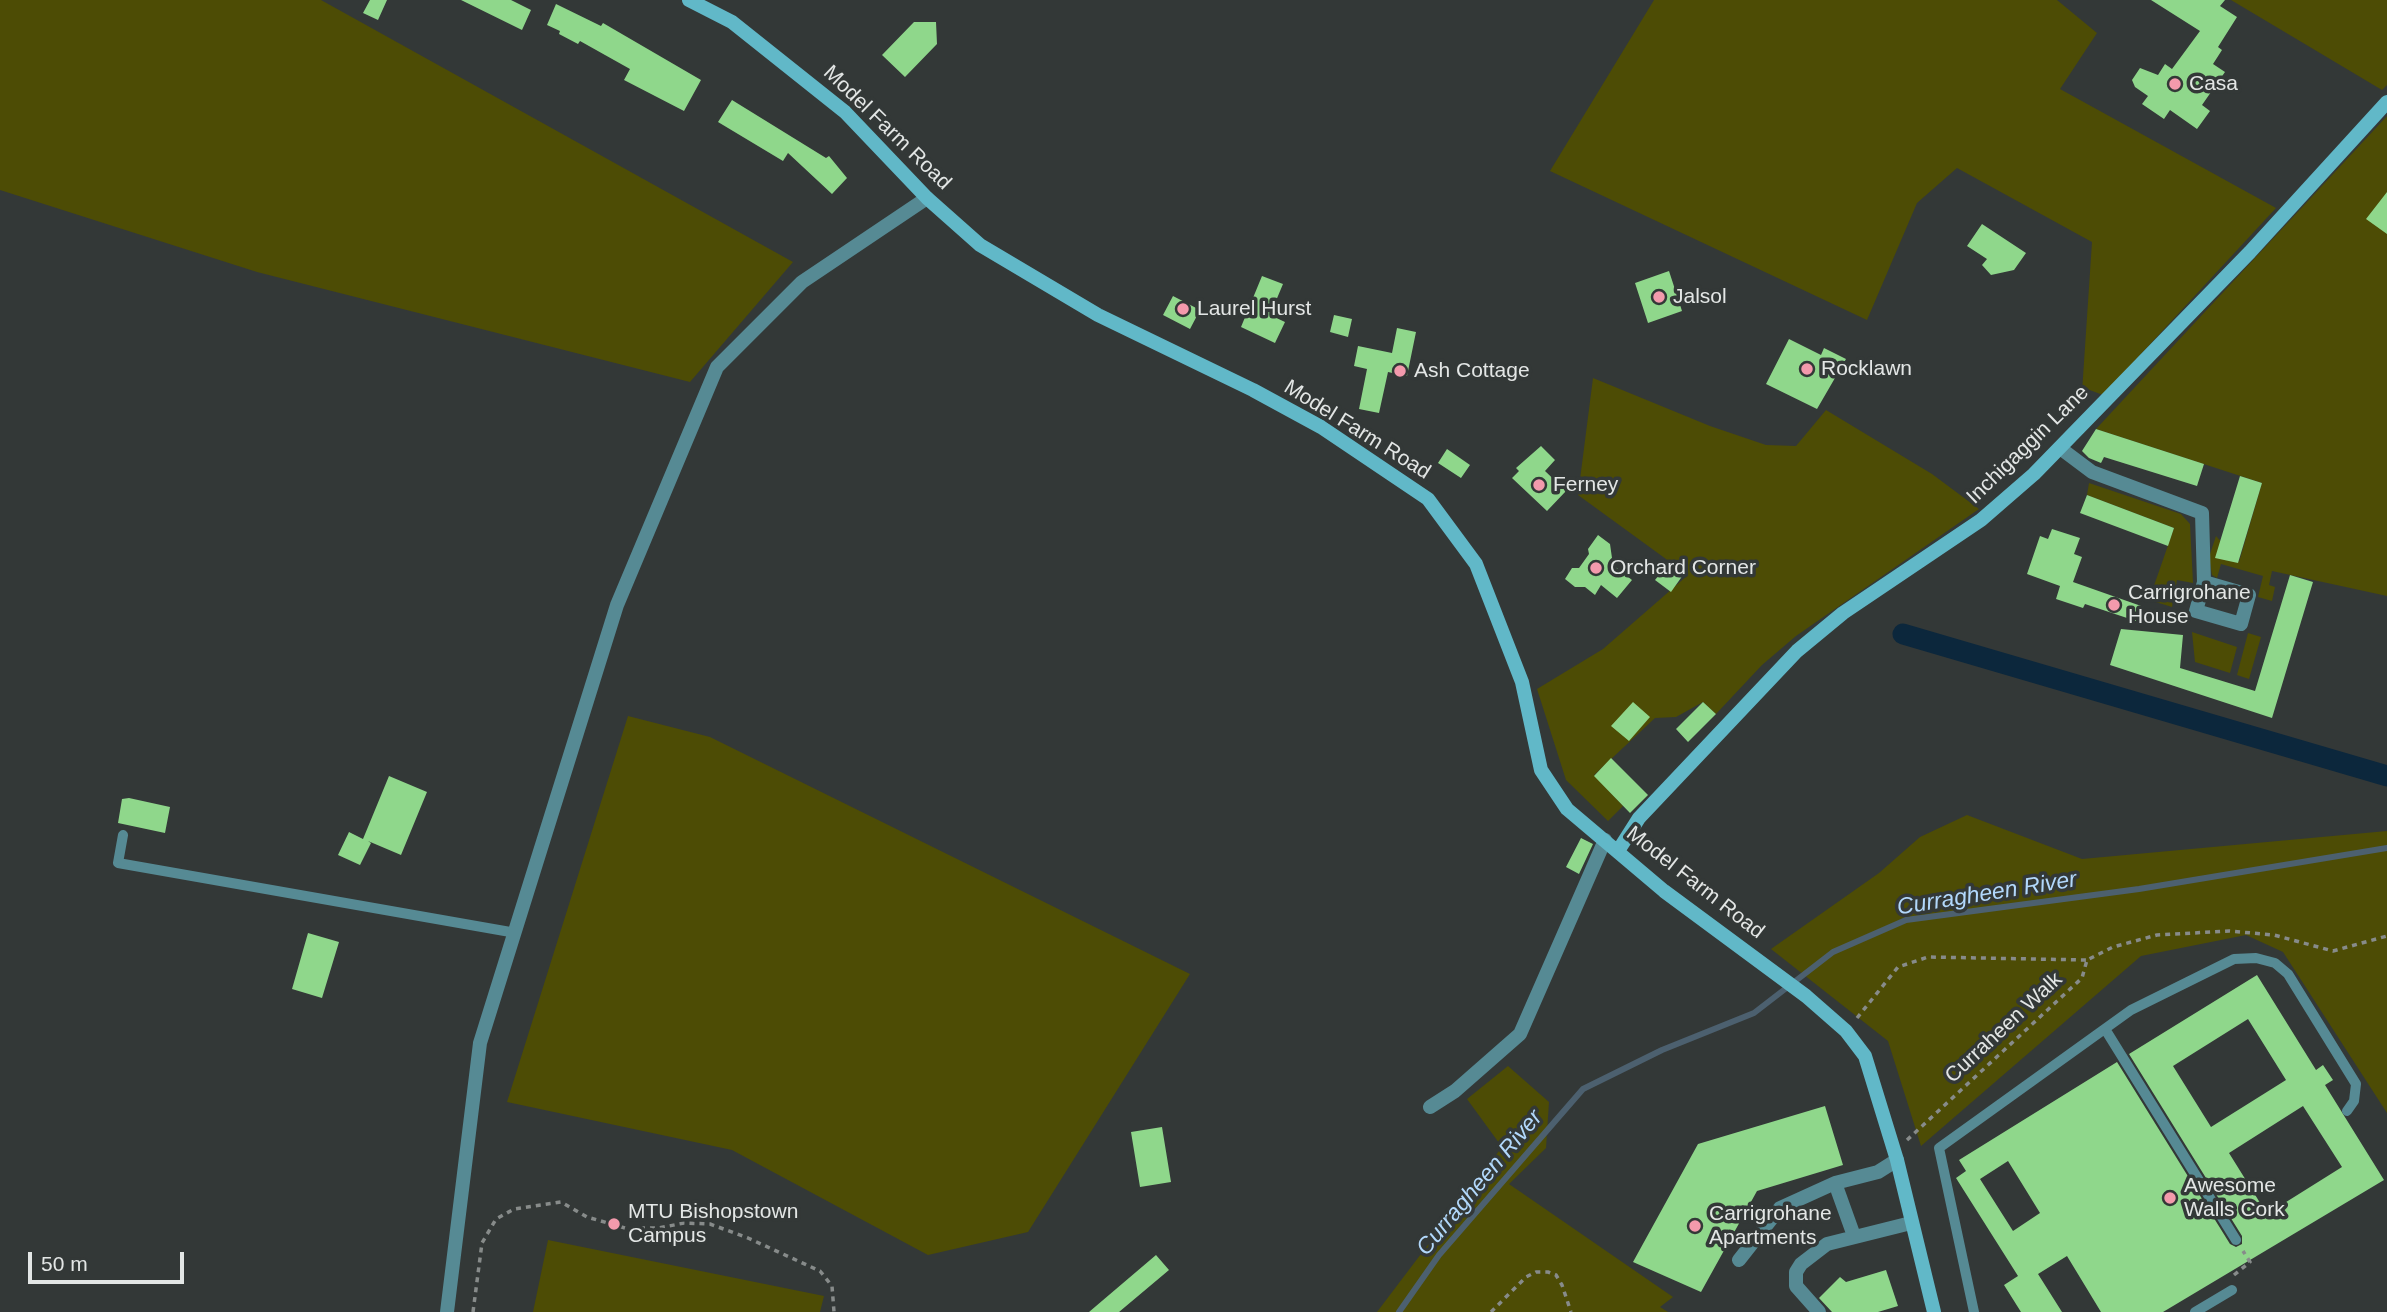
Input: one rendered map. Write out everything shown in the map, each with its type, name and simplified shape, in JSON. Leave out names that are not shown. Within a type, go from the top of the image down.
[{"type":"main road","name":"Model Farm Road","points":[[689,0],[732,22],[845,111],[927,198],[980,245],[1098,314],[1253,390],[1321,428],[1428,499],[1451,528],[1480,576],[1522,682],[1541,770],[1567,809],[1664,891],[1805,996],[1846,1031],[1866,1056],[1934,1312]]},
{"type":"main road","name":"Inchigaggin Lane","points":[[1618,851],[1639,818],[1797,651],[1843,613],[1981,520],[2060,448],[2250,252],[2387,102]]},
{"type":"street","points":[[447,1312],[480,1043],[617,605],[717,367],[802,282],[927,198]]},
{"type":"street","points":[[2060,448],[2092,472],[2202,513],[2204,582]]},
{"type":"street","points":[[1430,1107],[1455,1091],[1520,1034],[1605,840]]},
{"type":"street","points":[[1739,1260],[1780,1208],[1835,1182],[1878,1172],[1895,1157]]},
{"type":"street","points":[[1835,1182],[1854,1236]]},
{"type":"street","points":[[1819,1312],[1797,1286],[1797,1269],[1827,1244],[1911,1223]]},
{"type":"lane","points":[[123,835],[118,863],[516,933]]},
{"type":"lane","points":[[1975,1312],[1939,1148],[2131,1010],[2234,959],[2256,958],[2275,963],[2288,974],[2356,1084],[2354,1101],[2347,1111]]},
{"type":"lane","points":[[2105,1029],[2236,1240]]},
{"type":"lane","points":[[2195,1312],[2232,1290]]},
{"type":"path","points":[[1846,1031],[1898,967],[1928,957],[2087,960],[2113,947],[2157,935],[2229,931],[2274,935],[2333,951],[2387,936]]},
{"type":"path","name":"Curraheen Walk","points":[[1895,1157],[2082,978],[2087,960]]},
{"type":"path","points":[[473,1312],[482,1243],[496,1219],[514,1209],[561,1202],[587,1217],[625,1228],[659,1228],[684,1223],[710,1224],[748,1238],[820,1271],[832,1286],[834,1312]]},
{"type":"path","points":[[2234,1272],[2250,1262],[2236,1240]]},
{"type":"path","points":[[1491,1312],[1526,1277],[1536,1272],[1548,1272],[1556,1275],[1562,1285],[1571,1312]]},
{"type":"shaded area","points":[[0,0],[321,0],[793,262],[690,382],[257,272],[0,190]]},
{"type":"shaded area","points":[[1654,0],[2057,0],[2097,33],[2060,89],[2276,208],[2103,395],[2087,389],[2082,392],[2092,242],[1957,168],[1917,203],[1867,320],[1550,171]]},
{"type":"shaded area","points":[[2231,0],[2387,0],[2387,85],[2382,90]]},
{"type":"shaded area","points":[[2387,116],[2387,596],[2272,571],[2269,585],[2275,587],[2272,601],[2258,597],[2263,576],[2221,564],[2217,578],[2212,575],[2209,557],[2216,536],[2239,562],[2262,483],[2096,429]]},
{"type":"shaded area","points":[[1593,378],[1710,426],[1766,445],[1796,446],[1826,410],[1932,474],[1979,509],[1796,636],[1762,665],[1716,714],[1703,702],[1676,717],[1655,718],[1594,775],[1623,806],[1608,821],[1566,780],[1537,689],[1603,649],[1688,575],[1578,495]]},
{"type":"shaded area","points":[[2089,483],[2181,514],[2190,524],[2193,583],[2177,580],[2172,607],[2149,600],[2174,528],[2087,495]]},
{"type":"shaded area","points":[[2192,632],[2237,647],[2230,673],[2195,662]]},
{"type":"shaded area","points":[[2248,633],[2261,637],[2249,679],[2237,675]]},
{"type":"shaded area","points":[[628,716],[710,737],[1190,974],[1028,1232],[928,1255],[732,1150],[507,1102]]},
{"type":"shaded area","points":[[1967,815],[2082,859],[2387,831],[2387,1113],[2283,952],[2246,935],[2141,956],[1921,1146],[1888,1041],[1771,949],[1879,873],[1920,837]]},
{"type":"shaded area","points":[[1508,1066],[1549,1102],[1546,1148],[1509,1184],[1673,1297],[1660,1307],[1668,1312],[1377,1312],[1502,1147],[1467,1099]]},
{"type":"shaded area","points":[[548,1240],[824,1296],[820,1312],[533,1312]]},
{"type":"building","points":[[370,0],[387,0],[378,20],[363,13]]},
{"type":"building","points":[[461,0],[511,0],[531,10],[522,30]]},
{"type":"building","name":"Casa","points":[[2151,0],[2225,0],[2220,6],[2237,17],[2218,47],[2222,50],[2213,64],[2225,72],[2202,105],[2210,111],[2197,129],[2170,110],[2164,119],[2142,104],[2148,96],[2135,87],[2132,80],[2140,68],[2158,75],[2165,64],[2172,69],[2200,31]]},
{"type":"building","points":[[556,4],[601,26],[603,23],[701,80],[684,111],[624,80],[630,69],[580,41],[578,44],[559,34],[560,31],[547,25]]},
{"type":"building","points":[[914,22],[936,22],[937,44],[905,77],[882,55]]},
{"type":"building","points":[[732,100],[826,158],[829,156],[847,178],[832,194],[788,153],[783,161],[718,122]]},
{"type":"building","points":[[2387,192],[2387,234],[2366,219]]},
{"type":"building","points":[[1982,224],[2026,253],[2014,270],[1991,275],[1982,265],[1987,259],[1967,246]]},
{"type":"building","name":"Jalsol","points":[[1669,271],[1682,311],[1648,323],[1635,283]]},
{"type":"building","points":[[1262,276],[1283,284],[1270,315],[1285,322],[1275,343],[1241,327]]},
{"type":"building","name":"Laurel Hurst","points":[[1173,296],[1200,310],[1190,329],[1163,315]]},
{"type":"building","points":[[1334,315],[1352,319],[1348,337],[1330,332]]},
{"type":"building","name":"Ash Cottage","points":[[1397,328],[1416,332],[1407,376],[1388,372],[1379,413],[1359,409],[1367,369],[1354,366],[1358,346],[1392,353]]},
{"type":"building","name":"Rocklawn","points":[[1789,339],[1821,355],[1824,348],[1846,359],[1817,409],[1766,384]]},
{"type":"building","points":[[2096,429],[2204,464],[2197,486],[2104,457],[2101,463],[2089,458],[2082,451]]},
{"type":"building","name":"Ferney","points":[[1541,446],[1555,460],[1545,471],[1566,491],[1547,511],[1512,478],[1519,471],[1516,468]]},
{"type":"building","points":[[1447,449],[1470,465],[1461,478],[1438,463]]},
{"type":"building","points":[[2240,476],[2262,483],[2238,563],[2215,558]]},
{"type":"building","points":[[2087,495],[2174,528],[2168,546],[2080,513]]},
{"type":"building","name":"Carrigrohane House","points":[[2052,529],[2080,538],[2074,554],[2082,557],[2073,582],[2144,607],[2139,622],[2085,604],[2083,608],[2056,599],[2060,586],[2027,574],[2040,536],[2048,539]]},
{"type":"building","name":"Orchard Corner","points":[[1598,535],[1610,544],[1612,558],[1609,562],[1632,580],[1617,598],[1601,585],[1595,595],[1585,587],[1575,587],[1565,579],[1572,568],[1579,568]]},
{"type":"building","points":[[1668,564],[1683,575],[1671,592],[1655,580]]},
{"type":"building","points":[[2290,575],[2313,582],[2272,718],[2110,665],[2121,629],[2183,635],[2180,668],[2255,691]]},
{"type":"building","points":[[1633,702],[1650,717],[1629,741],[1611,726]]},
{"type":"building","points":[[1703,702],[1716,714],[1688,742],[1676,729]]},
{"type":"building","points":[[1611,758],[1648,795],[1630,813],[1594,776]]},
{"type":"building","points":[[389,776],[427,792],[401,855],[368,841],[371,843],[360,865],[338,855],[349,832],[363,839]]},
{"type":"building","points":[[129,798],[170,807],[165,833],[118,823],[122,799]]},
{"type":"building","points":[[1581,838],[1593,844],[1579,874],[1566,867]]},
{"type":"building","points":[[308,933],[339,942],[322,998],[292,989]]},
{"type":"building","points":[[2257,975],[2316,1070],[2323,1065],[2333,1080],[2325,1085],[2384,1180],[2163,1312],[2101,1312],[2067,1256],[2038,1274],[2062,1312],[2021,1312],[2004,1285],[2018,1276],[1956,1178],[1966,1171],[1959,1160],[2117,1062],[2230,1244],[2236,1247],[2242,1244],[2242,1236],[2129,1054]],"holes":[[[2248,1019],[2286,1080],[2211,1127],[2173,1066]],[[2303,1106],[2342,1167],[2267,1214],[2229,1153]],[[2008,1161],[2040,1213],[2013,1231],[1980,1179]]]},
{"type":"building","name":"Carrigrohane Apartments","points":[[1825,1106],[1843,1165],[1757,1191],[1701,1292],[1633,1262],[1698,1144]]},
{"type":"building","points":[[1162,1127],[1171,1182],[1140,1187],[1131,1132]]},
{"type":"building","points":[[1156,1255],[1169,1270],[1119,1312],[1089,1312]]},
{"type":"building","points":[[1886,1270],[1898,1306],[1878,1312],[1832,1312],[1819,1298],[1840,1277],[1846,1282]]},
{"type":"waterway","points":[[1903,634],[2387,776]]},
{"type":"waterway","name":"Curragheen River","points":[[1399,1312],[1439,1255],[1583,1089],[1662,1050],[1754,1013],[1833,952],[1906,920],[2139,889],[2387,848]]},
{"type":"place","name":"Casa","points":[[2175,84]]},
{"type":"place","name":"Jalsol","points":[[1659,297]]},
{"type":"place","name":"Laurel Hurst","points":[[1183,309]]},
{"type":"place","name":"Rocklawn","points":[[1807,369]]},
{"type":"place","name":"Ash Cottage","points":[[1400,371]]},
{"type":"place","name":"Ferney","points":[[1539,485]]},
{"type":"place","name":"Orchard Corner","points":[[1596,568]]},
{"type":"place","name":"Carrigrohane House","points":[[2114,605]]},
{"type":"place","name":"Awesome Walls Cork","points":[[2170,1198]]},
{"type":"place","name":"MTU Bishopstown Campus","points":[[614,1224]]},
{"type":"place","name":"Carrigrohane Apartments","points":[[1695,1226]]}]
